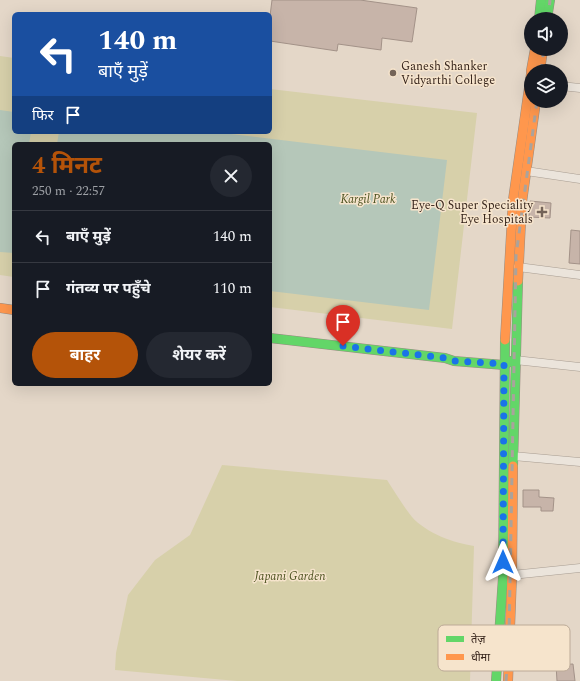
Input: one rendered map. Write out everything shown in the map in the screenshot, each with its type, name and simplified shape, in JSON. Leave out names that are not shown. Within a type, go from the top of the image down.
[{"type":"main road","points":[[540,12],[541,0]]},
{"type":"main road","points":[[548,12],[550,0]]},
{"type":"main road","points":[[500,625],[503,577],[504,361],[513,200],[526,108]]},
{"type":"main road","points":[[510,625],[518,267],[522,202],[535,108]]},
{"type":"main road","points":[[0,308],[12,310]]},
{"type":"main road","points":[[272,338],[445,358],[455,356],[504,361],[515,360]]},
{"type":"main road","points":[[496,681],[497,671]]},
{"type":"main road","points":[[508,671],[508,681]]},
{"type":"street","points":[[568,87],[580,88]]},
{"type":"street","points":[[526,171],[580,179]]},
{"type":"street","points":[[518,267],[580,275]]},
{"type":"street","points":[[515,360],[580,367]]},
{"type":"street","points":[[513,456],[580,462]]},
{"type":"street","points":[[512,575],[580,568]]},
{"type":"green space","name":"Kargil Park","points":[[0,56],[12,58],[12,134],[272,134],[272,89],[477,113],[452,329],[272,307],[272,142],[12,142],[12,277],[0,275]]},
{"type":"green space","name":"Japani Garden","points":[[222,465],[387,480],[405,508],[418,523],[441,536],[474,546],[472,625],[438,625],[438,671],[470,671],[470,681],[237,681],[115,670],[116,653],[128,595],[155,560],[190,535]]},
{"type":"shaded area","points":[[0,110],[12,112],[12,134],[31,134],[29,142],[12,142],[12,253],[0,252]]},
{"type":"shaded area","points":[[59,134],[231,134],[447,160],[429,310],[272,291],[272,142],[57,142]]},
{"type":"building","points":[[272,0],[360,0],[417,8],[412,42],[382,38],[381,50],[338,44],[337,51],[272,41],[272,12],[270,12]]},
{"type":"building","points":[[530,201],[551,203],[550,218],[529,217]]},
{"type":"building","points":[[571,230],[580,231],[580,264],[569,263]]},
{"type":"building","points":[[523,490],[539,490],[539,497],[554,498],[553,511],[541,511],[541,507],[523,507]]},
{"type":"building","points":[[570,664],[573,664],[575,681],[557,681],[556,671],[570,671]]},
{"type":"railway","points":[[549,12],[550,0]]},
{"type":"railway","points":[[542,64],[543,56]]},
{"type":"railway","points":[[509,625],[516,256],[536,108]]},
{"type":"railway","points":[[506,681],[507,671]]},
{"type":"traffic: fast","points":[[540,12],[541,0]]},
{"type":"traffic: fast","points":[[548,12],[550,0]]},
{"type":"traffic: fast","points":[[513,466],[518,281]]},
{"type":"traffic: fast","points":[[272,338],[445,358],[454,361],[504,365],[511,361]]},
{"type":"traffic: fast","points":[[500,625],[503,577],[505,340]]},
{"type":"traffic: fast","points":[[496,681],[497,671]]},
{"type":"traffic: slow","points":[[532,64],[534,56]]},
{"type":"traffic: slow","points":[[541,64],[542,56]]},
{"type":"traffic: slow","points":[[505,340],[513,200],[526,108]]},
{"type":"traffic: slow","points":[[518,281],[522,202],[535,108]]},
{"type":"traffic: slow","points":[[0,308],[12,310]]},
{"type":"traffic: slow","points":[[510,625],[513,466]]},
{"type":"traffic: slow","points":[[508,671],[508,681]]},
{"type":"place","name":"Ganesh Shanker Vidyarthi College","points":[[393,73]]},
{"type":"place","name":"Eye-Q Super Speciality Eye Hospitals","points":[[542,212]]},
{"type":"route","points":[[343,346],[445,358],[454,361],[504,364],[503,562]]}]
